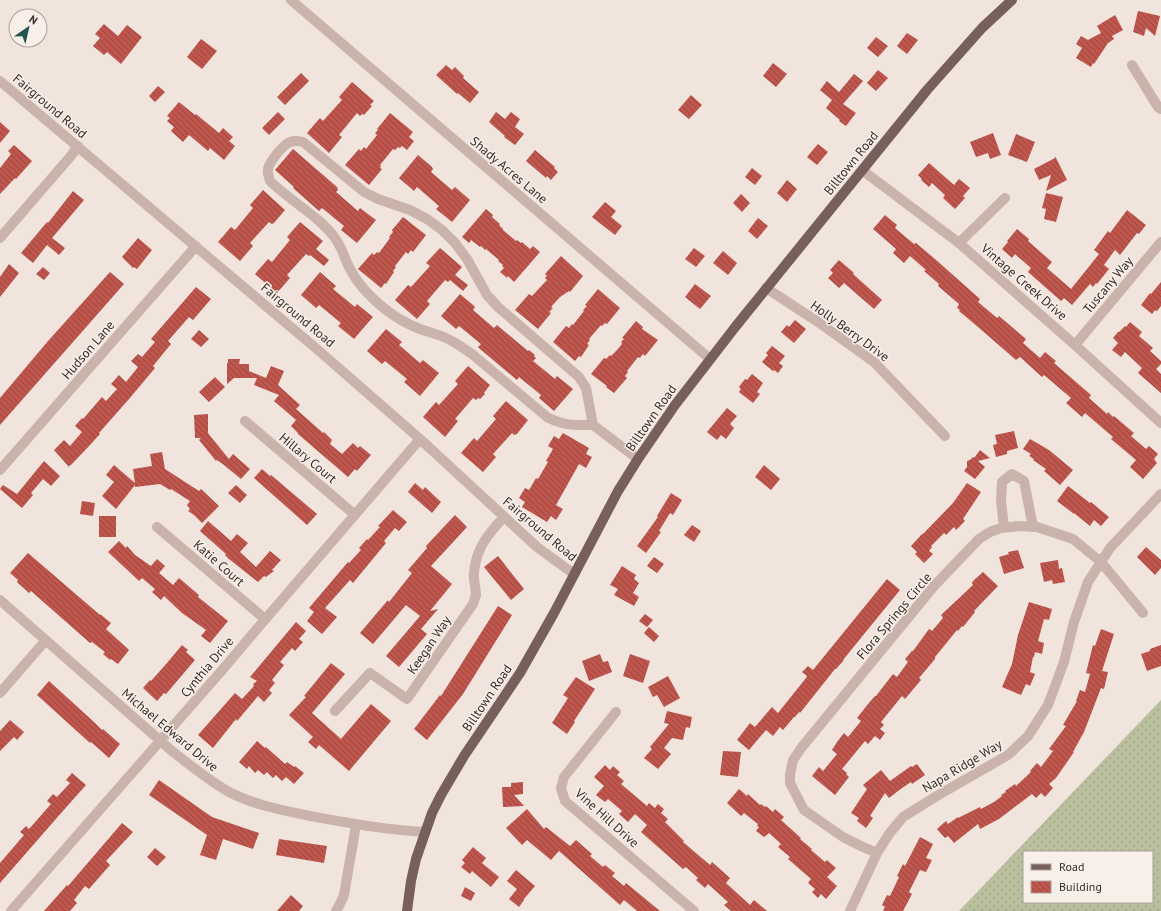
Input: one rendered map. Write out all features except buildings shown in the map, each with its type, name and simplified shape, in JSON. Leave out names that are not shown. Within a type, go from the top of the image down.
[{"type":"main road","name":"Billtown Road","points":[[407,911],[416,859],[432,813],[441,795],[464,756],[520,673],[618,491],[638,459],[675,405],[710,359],[932,84],[982,28],[1012,0]]},
{"type":"street","name":"Shady Acres Lane","points":[[291,0],[710,359]]},
{"type":"street","points":[[1132,65],[1158,107],[1161,109]]},
{"type":"street","name":"Fairground Road","points":[[0,81],[318,350],[420,439],[537,547],[574,574]]},
{"type":"street","points":[[593,425],[586,388],[579,377],[498,307],[487,295],[467,259],[455,243],[442,230],[427,219],[410,210],[378,199],[364,192],[303,142],[297,140],[290,142],[270,163],[268,175],[270,181],[327,229],[335,238],[342,250],[348,266],[358,282],[373,299],[386,310],[406,323],[444,337],[459,345],[472,354],[547,417],[556,422],[566,424],[593,425],[638,459]]},
{"type":"street","points":[[0,238],[78,146]]},
{"type":"street","name":"Vintage Creek Drive","points":[[862,170],[959,243],[1076,345],[1161,423]]},
{"type":"street","points":[[959,243],[1005,198]]},
{"type":"street","name":"Tuscany Way","points":[[1076,345],[1161,242]]},
{"type":"street","name":"Hudson Lane","points":[[0,470],[196,246]]},
{"type":"street","name":"Holly Berry Drive","points":[[766,288],[818,322],[874,362],[945,436]]},
{"type":"street","name":"Hillary Court","points":[[245,421],[355,515]]},
{"type":"street","name":"Cynthia Drive","points":[[11,911],[161,741],[420,439]]},
{"type":"street","points":[[1004,528],[1001,501],[1002,482],[1012,474],[1024,481],[1033,526]]},
{"type":"street","name":"Napa Ridge Way","points":[[850,911],[877,853],[903,817],[1008,755],[1028,736],[1048,705],[1064,662],[1074,622],[1088,582],[1110,548],[1161,494]]},
{"type":"street","name":"Keegan Way","points":[[335,711],[370,673],[407,700],[473,604],[476,595],[473,574],[476,559],[486,536],[504,517]]},
{"type":"street","name":"Flora Springs Circle","points":[[877,853],[843,837],[804,810],[790,783],[793,760],[934,586],[979,539],[990,532],[1001,528],[1038,526],[1073,539],[1101,562],[1143,613]]},
{"type":"street","name":"Katie Court","points":[[157,527],[265,620]]},
{"type":"street","name":"Michael Edward Drive","points":[[0,600],[161,741],[204,776],[230,792],[246,800],[274,808],[356,825],[425,832]]},
{"type":"street","points":[[0,693],[46,640]]},
{"type":"street","name":"Vine Hill Drive","points":[[616,712],[564,777],[561,788],[566,801],[694,911]]},
{"type":"street","points":[[336,911],[344,895],[356,825]]},
{"type":"green space","points":[[1161,700],[1161,911],[959,911]]}]
